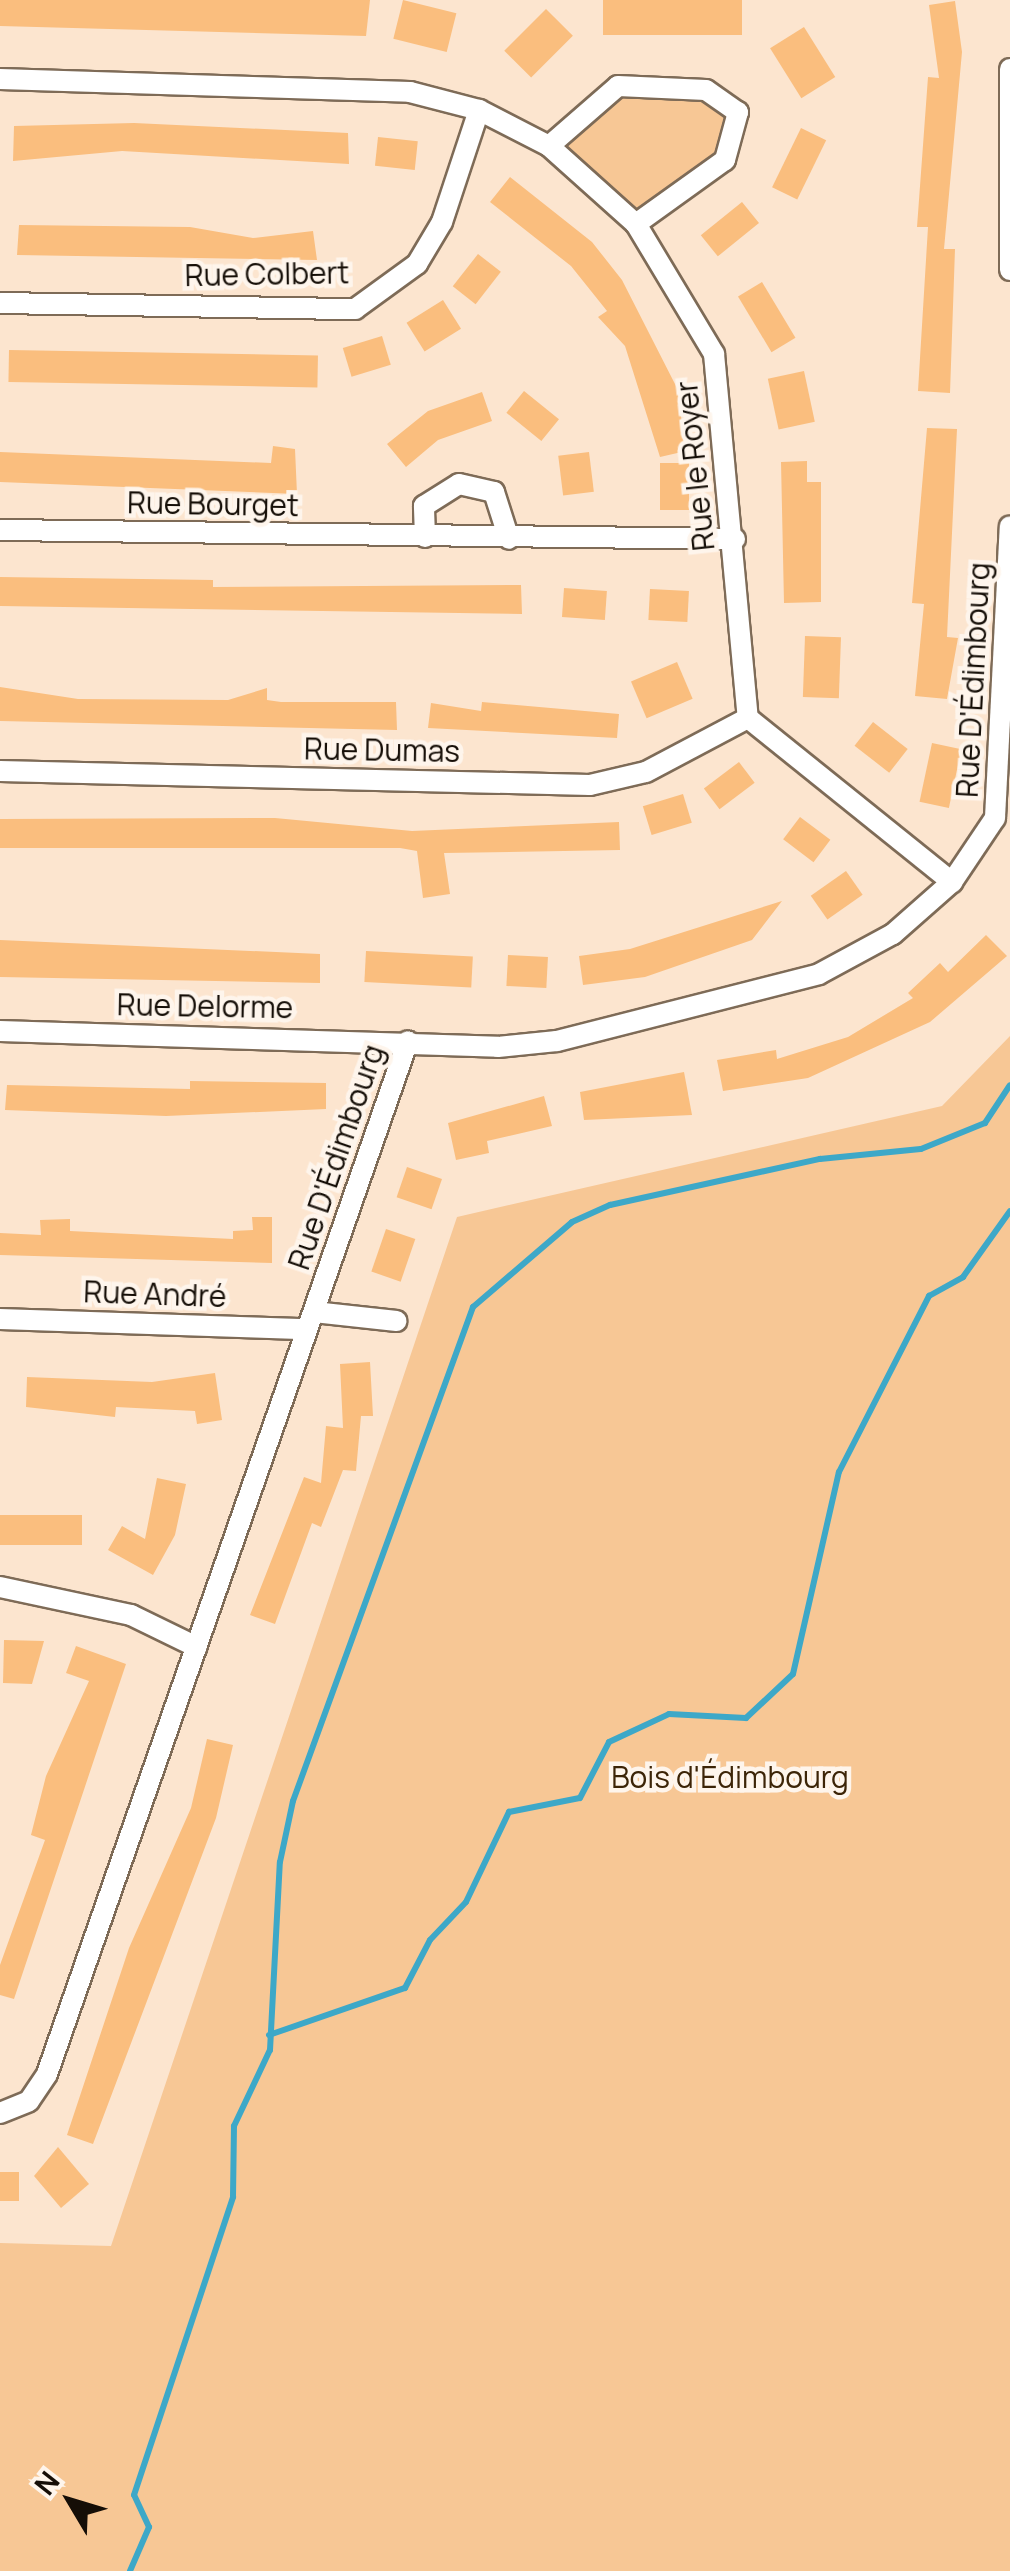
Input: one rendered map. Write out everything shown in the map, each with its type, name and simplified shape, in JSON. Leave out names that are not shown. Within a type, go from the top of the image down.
[{"type":"street","points":[[1010,69],[1010,270]]},
{"type":"street","name":"Rue le Royer","points":[[0,79],[241,80],[410,92],[479,110],[549,146],[636,224],[714,354],[735,539],[734,636],[748,718]]},
{"type":"street","points":[[549,146],[618,86],[706,90],[738,112],[725,160],[636,224]]},
{"type":"street","name":"Rue Colbert","points":[[0,303],[355,309],[417,264],[442,222],[479,110]]},
{"type":"street","points":[[424,538],[424,506],[459,484],[494,492],[509,539]]},
{"type":"street","name":"Rue D'Édimbourg","points":[[0,2114],[30,2102],[47,2074],[408,1041],[557,1041],[819,974],[893,934],[952,882],[995,818],[1009,653],[1010,526]]},
{"type":"street","name":"Rue Bourget","points":[[0,530],[735,539]]},
{"type":"street","points":[[748,718],[952,882]]},
{"type":"street","name":"Rue Dumas","points":[[0,771],[590,785],[646,772],[748,718]]},
{"type":"street","name":"Rue Delorme","points":[[0,1031],[408,1041]]},
{"type":"street","name":"Rue André","points":[[0,1318],[397,1321]]},
{"type":"street","points":[[0,1587],[132,1615],[197,1647]]},
{"type":"green space","points":[[618,86],[706,90],[738,112],[725,160],[636,224],[549,146]]},
{"type":"green space","name":"Bois d'Édimbourg","points":[[1010,1036],[1010,2571],[0,2571],[0,2243],[111,2246],[457,1217],[942,1106]]},
{"type":"building","points":[[0,0],[370,0],[366,36],[0,26]]},
{"type":"building","points":[[403,0],[456,13],[447,52],[393,39]]},
{"type":"building","points":[[603,0],[742,0],[742,35],[603,35]]},
{"type":"building","points":[[955,1],[962,52],[944,249],[955,249],[950,393],[918,391],[928,227],[917,227],[928,77],[939,78],[929,5]]},
{"type":"building","points":[[546,9],[573,36],[531,78],[504,51]]},
{"type":"building","points":[[804,27],[835,77],[801,98],[770,48]]},
{"type":"building","points":[[134,123],[348,133],[349,164],[122,151],[13,161],[14,126]]},
{"type":"building","points":[[801,128],[826,140],[797,200],[772,187]]},
{"type":"building","points":[[378,137],[418,141],[415,170],[375,166]]},
{"type":"building","points":[[510,177],[592,242],[622,280],[677,388],[686,451],[660,457],[625,346],[598,317],[607,311],[571,266],[490,202]]},
{"type":"building","points":[[742,202],[759,223],[718,256],[701,235]]},
{"type":"building","points":[[19,225],[190,227],[253,238],[313,231],[317,260],[17,255]]},
{"type":"building","points":[[478,254],[501,272],[476,304],[453,286]]},
{"type":"building","points":[[762,282],[795,338],[771,352],[738,296]]},
{"type":"building","points":[[443,300],[461,329],[425,352],[407,323]]},
{"type":"building","points":[[382,336],[391,365],[352,377],[343,348]]},
{"type":"building","points":[[9,350],[318,355],[317,387],[8,382]]},
{"type":"building","points":[[804,371],[815,422],[779,430],[768,379]]},
{"type":"building","points":[[524,391],[559,419],[541,441],[506,413]]},
{"type":"building","points":[[482,392],[492,421],[438,440],[406,467],[387,444],[428,411]]},
{"type":"building","points":[[927,428],[957,429],[947,637],[958,638],[947,699],[915,696],[924,604],[912,603]]},
{"type":"building","points":[[273,446],[295,449],[297,494],[0,482],[0,452],[271,463]]},
{"type":"building","points":[[589,452],[594,492],[563,495],[558,456]]},
{"type":"building","points":[[807,461],[807,482],[821,482],[821,602],[784,603],[781,462]]},
{"type":"building","points":[[660,463],[689,463],[689,510],[660,510]]},
{"type":"building","points":[[0,577],[213,580],[213,587],[521,585],[522,614],[0,606]]},
{"type":"building","points":[[564,588],[607,591],[605,620],[562,617]]},
{"type":"building","points":[[650,589],[689,591],[687,622],[648,620]]},
{"type":"building","points":[[805,636],[841,637],[839,698],[803,697]]},
{"type":"building","points":[[677,662],[693,699],[647,718],[631,682]]},
{"type":"building","points":[[0,687],[78,699],[228,700],[267,688],[267,700],[281,702],[396,702],[397,730],[0,721]]},
{"type":"building","points":[[482,702],[619,714],[617,738],[428,728],[431,703],[481,711]]},
{"type":"building","points":[[873,722],[908,749],[889,773],[855,746]]},
{"type":"building","points":[[932,743],[961,749],[949,808],[920,802]]},
{"type":"building","points":[[739,762],[755,783],[720,809],[704,788]]},
{"type":"building","points":[[683,794],[692,823],[652,835],[643,806]]},
{"type":"building","points":[[800,817],[830,840],[813,862],[783,839]]},
{"type":"building","points":[[275,818],[412,831],[619,822],[620,850],[444,853],[450,894],[423,898],[417,851],[400,848],[0,848],[0,819]]},
{"type":"building","points":[[846,871],[863,895],[827,919],[811,896]]},
{"type":"building","points":[[782,901],[752,940],[645,977],[583,985],[579,956],[630,949]]},
{"type":"building","points":[[986,935],[1007,956],[930,1022],[808,1078],[723,1091],[717,1060],[776,1050],[777,1059],[848,1037],[913,998],[908,993],[940,963],[948,972]]},
{"type":"building","points":[[0,940],[320,954],[320,983],[0,977]]},
{"type":"building","points":[[366,951],[473,957],[471,988],[364,982]]},
{"type":"building","points":[[508,955],[548,957],[546,988],[506,986]]},
{"type":"building","points":[[684,1072],[692,1115],[584,1120],[580,1092]]},
{"type":"building","points":[[190,1081],[326,1083],[326,1109],[166,1116],[5,1110],[7,1085],[190,1089]]},
{"type":"building","points":[[544,1096],[552,1126],[487,1141],[489,1153],[456,1160],[448,1123]]},
{"type":"building","points":[[407,1167],[442,1179],[432,1209],[397,1197]]},
{"type":"building","points":[[252,1217],[272,1217],[272,1263],[0,1255],[0,1233],[41,1235],[40,1220],[70,1219],[70,1231],[233,1239],[233,1231],[253,1230]]},
{"type":"building","points":[[386,1229],[415,1239],[401,1282],[371,1272]]},
{"type":"building","points":[[370,1362],[373,1416],[361,1416],[356,1471],[343,1470],[321,1527],[312,1523],[275,1624],[250,1615],[304,1477],[321,1483],[326,1426],[343,1428],[340,1364]]},
{"type":"building","points":[[215,1373],[222,1420],[197,1424],[195,1411],[116,1407],[115,1417],[26,1407],[27,1377],[152,1382]]},
{"type":"building","points":[[157,1478],[186,1484],[175,1535],[153,1575],[108,1550],[122,1526],[145,1539]]},
{"type":"building","points":[[0,1515],[82,1515],[82,1545],[0,1545]]},
{"type":"building","points":[[4,1640],[44,1641],[32,1684],[3,1683]]},
{"type":"building","points":[[76,1646],[126,1664],[14,1999],[0,1995],[0,1965],[45,1840],[31,1835],[46,1776],[89,1681],[66,1673]]},
{"type":"building","points":[[207,1739],[233,1745],[216,1818],[93,2144],[67,2135],[129,1948],[191,1808]]},
{"type":"building","points":[[58,2147],[89,2184],[61,2208],[34,2176]]},
{"type":"building","points":[[0,2172],[19,2172],[19,2201],[0,2201]]},
{"type":"waterway","points":[[130,2571],[149,2527],[134,2495],[233,2197],[234,2126],[270,2050],[280,1862],[293,1801],[473,1307],[572,1222],[610,1205],[820,1159],[921,1149],[985,1123],[1010,1085]]},
{"type":"waterway","points":[[269,2035],[405,1988],[430,1940],[466,1902],[509,1812],[580,1798],[609,1742],[669,1714],[746,1718],[793,1674],[839,1472],[929,1296],[963,1277],[1010,1211]]}]
